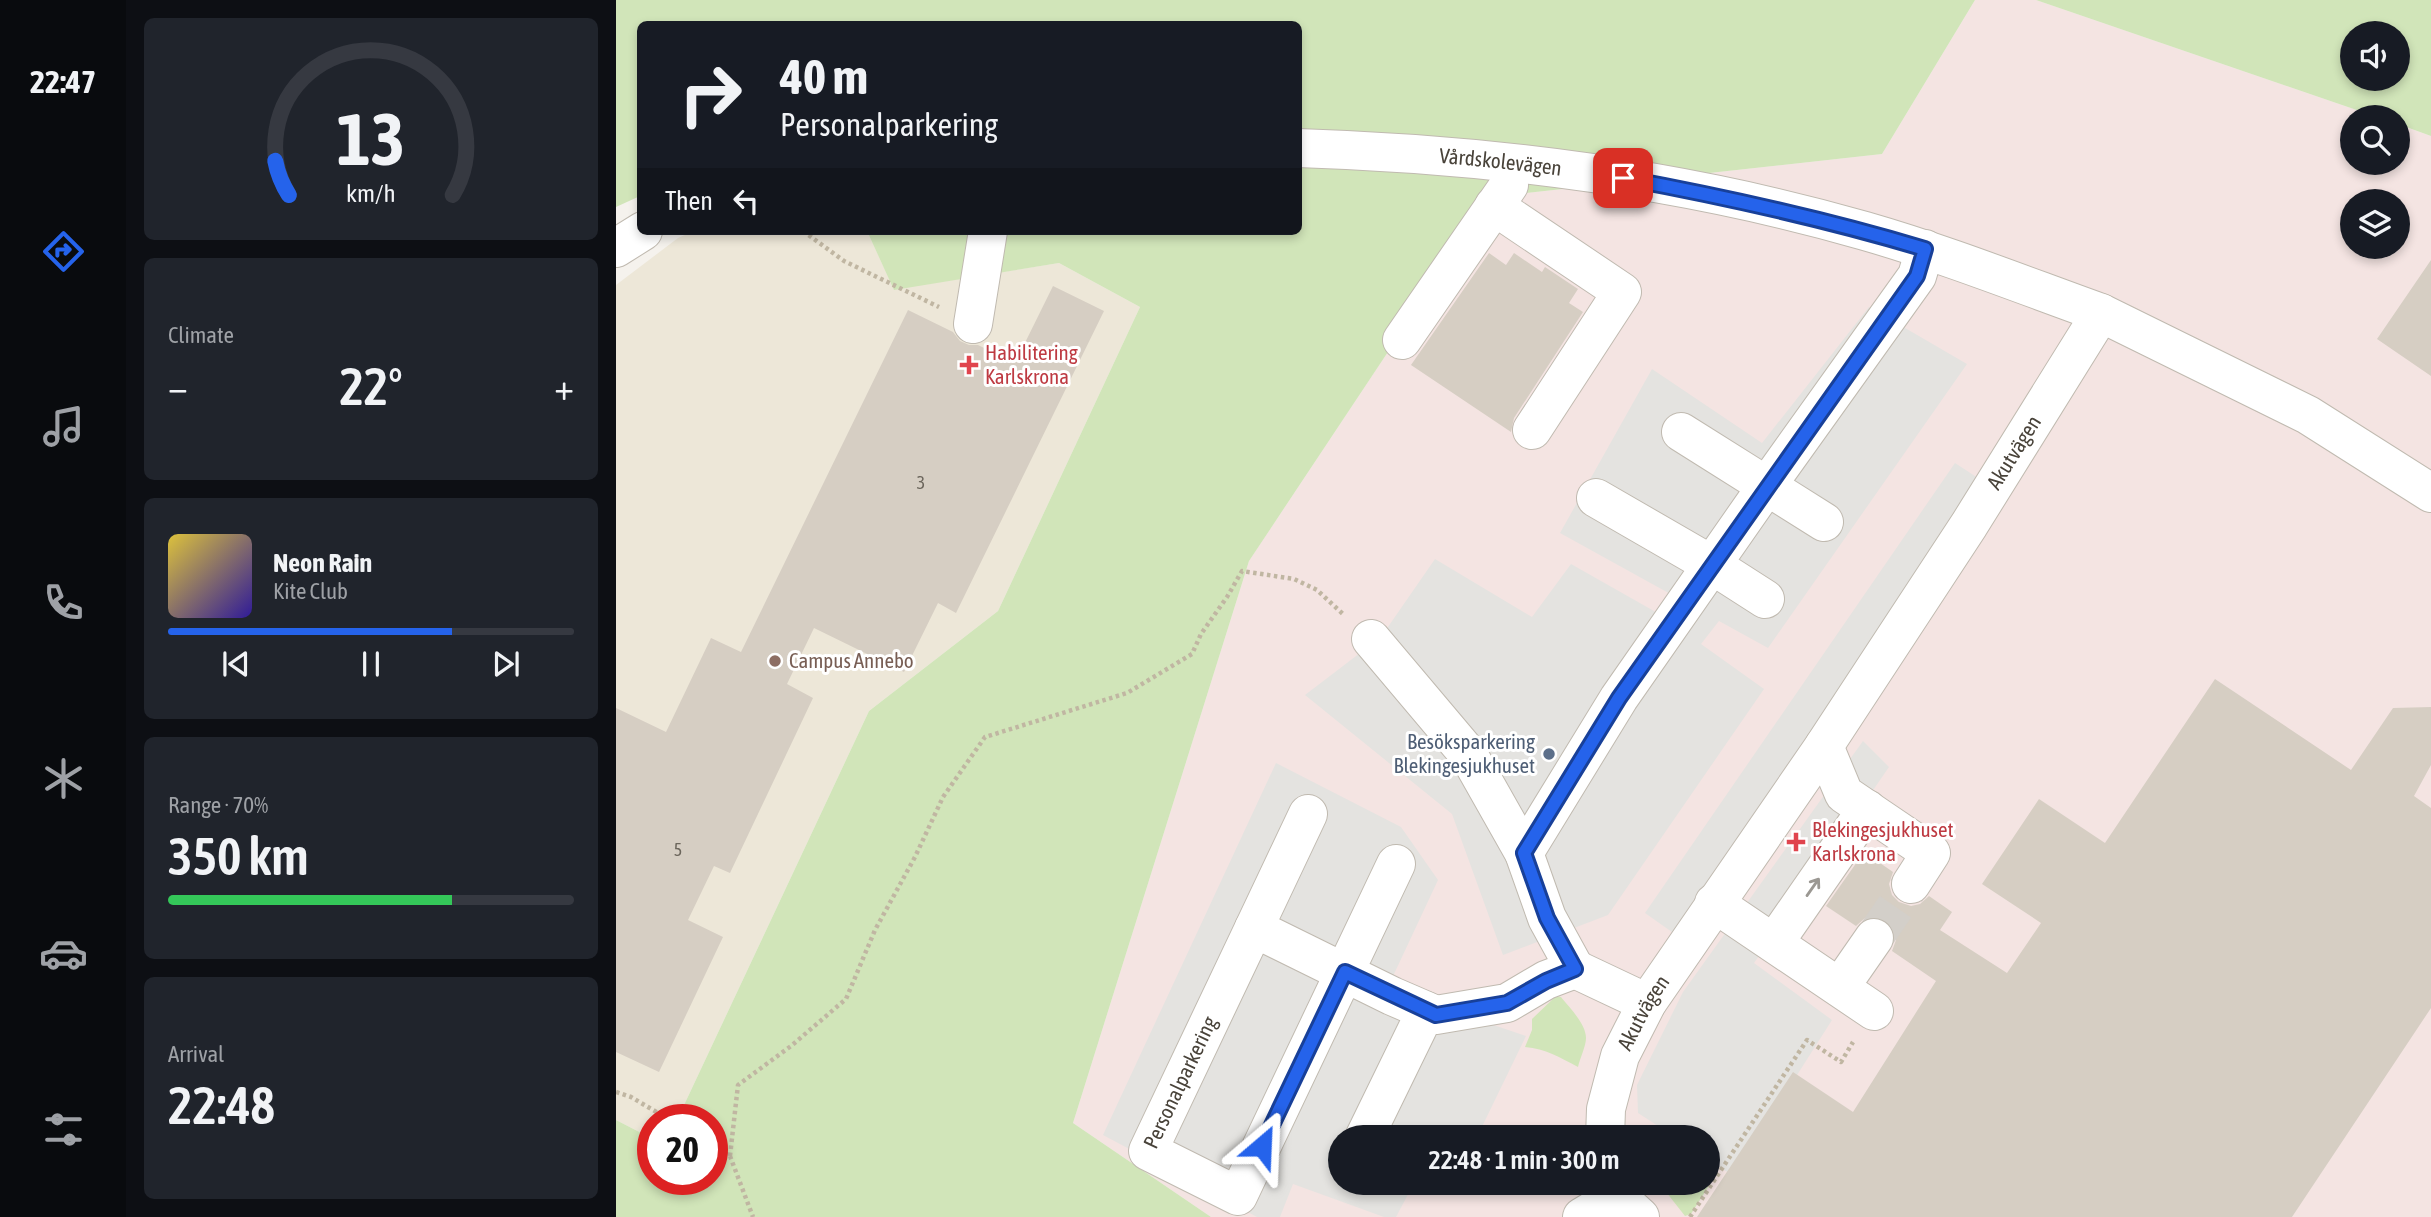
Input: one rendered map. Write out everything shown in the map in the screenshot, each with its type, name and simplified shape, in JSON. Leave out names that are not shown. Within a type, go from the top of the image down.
[{"type":"street","name":"Vårdskolevägen","points":[[1302,148],[1371,150],[1517,164],[1600,174],[1738,199],[1863,230],[1925,249],[2101,313]]},
{"type":"street","points":[[1402,340],[1512,181],[1517,164]]},
{"type":"street","points":[[1494,206],[1622,292],[1532,430]]},
{"type":"street","points":[[616,248],[637,235]]},
{"type":"street","points":[[973,324],[987,235]]},
{"type":"street","points":[[1524,853],[1619,698],[1766,486],[1917,276],[1925,249]]},
{"type":"street","points":[[2101,313],[2308,415],[2431,493]]},
{"type":"street","name":"Akutvägen","points":[[1605,1125],[1606,1109],[1620,1056],[1647,1003],[1824,746],[1969,525],[2101,313]]},
{"type":"street","points":[[1681,432],[1824,522]]},
{"type":"street","points":[[1596,498],[1765,599]]},
{"type":"street","points":[[1371,639],[1468,754],[1524,853],[1547,918],[1575,969],[1647,1003]]},
{"type":"street","points":[[1824,746],[1844,794],[1931,853],[1910,884]]},
{"type":"street","points":[[1774,943],[1867,809]]},
{"type":"street","name":"Personalparkering","points":[[1308,814],[1148,1151],[1238,1196],[1396,864]]},
{"type":"street","points":[[1714,903],[1874,1011]]},
{"type":"street","points":[[1254,928],[1436,1015],[1507,1003],[1546,981],[1575,969]]},
{"type":"street","points":[[1840,988],[1874,938]]},
{"type":"street","points":[[1370,1125],[1426,1011]]},
{"type":"street","points":[[1582,1217],[1624,1199]]},
{"type":"path","points":[[808,235],[844,261],[973,324]]},
{"type":"path","points":[[752,1217],[730,1156],[738,1085],[791,1046],[846,999],[875,930],[915,858],[943,797],[985,737],[1127,693],[1192,654],[1201,634],[1227,597],[1241,571],[1294,579],[1317,590],[1371,639]]},
{"type":"path","points":[[1690,1217],[1807,1040],[1841,1062],[1874,1011]]},
{"type":"path","points":[[616,1092],[643,1104]]},
{"type":"shaded area","name":"Blekingesjukhuset Karlskrona","points":[[1975,0],[2036,0],[2342,105],[2340,175],[2410,175],[2410,128],[2431,136],[2431,1217],[1211,1217],[1073,1123],[1249,561],[1491,197],[1882,154]]},
{"type":"shaded area","name":"Campus Annebo","points":[[685,235],[869,235],[894,289],[1059,263],[1140,307],[998,611],[869,711],[685,1104],[637,1104],[637,1131],[616,1120],[616,285]]},
{"type":"shaded area","name":"Besöksparkering Blekingesjukhuset","points":[[1869,307],[1967,364],[1768,648],[1719,621],[1701,644],[1764,689],[1608,915],[1503,955],[1452,814],[1305,695],[1381,637],[1435,559],[1532,617],[1571,564],[1661,615],[1674,596],[1560,533],[1652,369],[1762,443]]},
{"type":"shaded area","points":[[1955,463],[1981,480],[1679,937],[1645,913]]},
{"type":"shaded area","points":[[1863,741],[1889,767],[1754,963],[1832,1020],[1733,1176],[1720,1167],[1720,1125],[1656,1125],[1638,1113],[1637,1085],[1683,992]]},
{"type":"shaded area","points":[[1276,763],[1401,827],[1438,880],[1387,989],[1526,1036],[1483,1125],[1328,1125],[1328,1195],[1408,1195],[1396,1217],[1384,1217],[1293,1184],[1280,1217],[1257,1217],[1103,1135]]},
{"type":"green space","points":[[616,0],[1975,0],[1882,154],[1491,197],[1249,561],[1073,1123],[1211,1217],[616,1217],[616,1120],[637,1131],[637,1195],[728,1195],[728,1104],[685,1104],[869,711],[998,611],[1140,307],[1059,263],[894,290],[869,235],[1302,235],[1302,21],[637,21],[637,197],[616,207]]},
{"type":"green space","points":[[2036,0],[2431,0],[2431,136],[2410,128],[2410,105],[2342,105]]},
{"type":"green space","points":[[1556,996],[1561,997],[1572,1011],[1585,1033],[1585,1045],[1578,1067],[1546,1052],[1525,1047],[1532,1030],[1532,1019]]},
{"type":"green space","points":[[1668,1195],[1703,1195],[1691,1214],[1685,1216]]},
{"type":"building","points":[[1489,253],[1506,265],[1514,253],[1542,272],[1545,267],[1578,289],[1569,303],[1583,312],[1514,418],[1511,432],[1411,365]]},
{"type":"building","points":[[2431,260],[2431,376],[2377,339]]},
{"type":"building","points":[[1053,286],[1104,311],[956,613],[938,603],[904,672],[814,628],[787,684],[813,698],[730,873],[714,866],[688,920],[723,937],[659,1072],[616,1052],[616,708],[666,732],[711,638],[741,652],[908,310],[953,332],[960,341],[978,345],[1015,363]]},
{"type":"building","points":[[2215,679],[2351,770],[2393,708],[2431,707],[2431,765],[2414,796],[2431,808],[2431,1008],[2292,1217],[1697,1217],[1712,1195],[1720,1195],[1720,1182],[1793,1072],[1853,1112],[1936,981],[1892,951],[1896,940],[1894,929],[1886,920],[1875,916],[1865,918],[1856,926],[1826,906],[1864,852],[1893,872],[1889,884],[1892,895],[1899,902],[1911,906],[1920,904],[1929,896],[1952,912],[1940,930],[2007,973],[2041,923],[1982,884],[2039,799],[2105,843]]},
{"type":"tunnel","points":[[1874,938],[1911,884]]},
{"type":"place","name":"Habilitering Karlskrona","points":[[969,365]]},
{"type":"place","name":"Campus Annebo","points":[[775,661]]},
{"type":"place","name":"Besöksparkering Blekingesjukhuset","points":[[1549,754]]},
{"type":"place","name":"Blekingesjukhuset Karlskrona","points":[[1796,842]]},
{"type":"route","points":[[1262,1146],[1345,972],[1436,1015],[1507,1003],[1546,981],[1575,969],[1547,918],[1524,853],[1619,698],[1766,486],[1917,276],[1925,249],[1863,230],[1738,199],[1623,178]]}]
